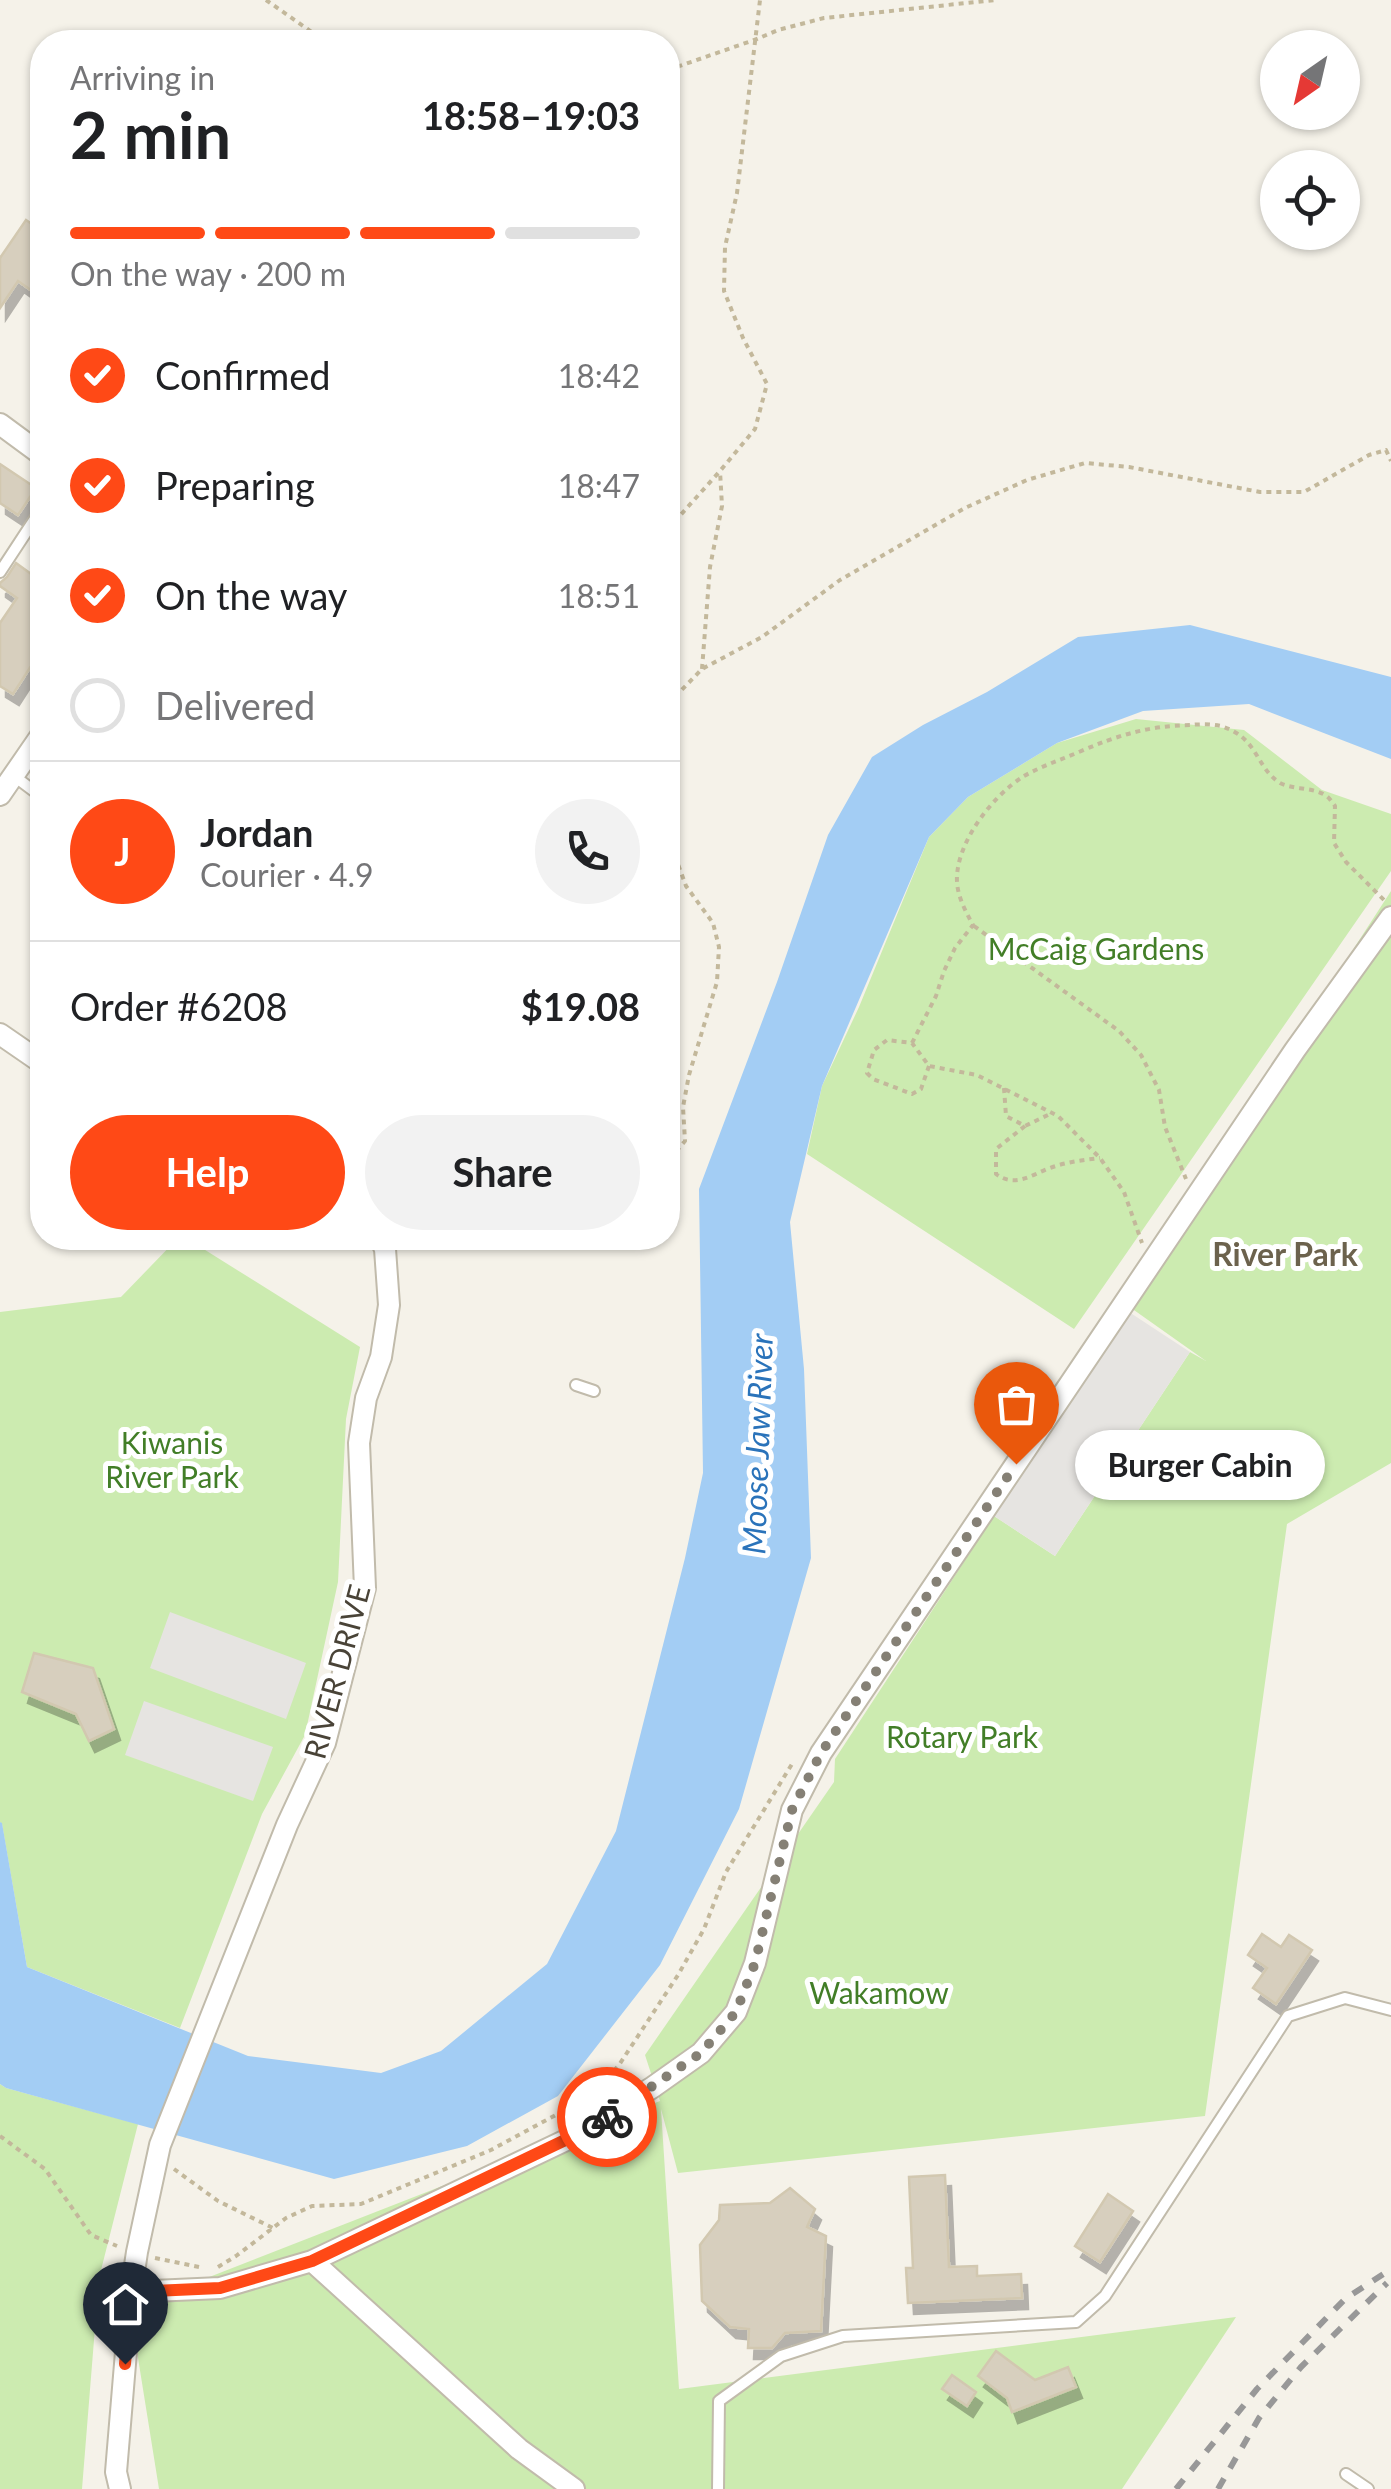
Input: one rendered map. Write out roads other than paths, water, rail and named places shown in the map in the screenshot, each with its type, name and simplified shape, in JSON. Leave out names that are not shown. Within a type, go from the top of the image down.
[{"type":"street","points":[[0,424],[30,446]]},
{"type":"street","points":[[0,795],[30,752]]},
{"type":"street","points":[[120,2489],[116,2472],[131,2292],[220,2288],[312,2261],[582,2132],[701,2053],[736,2012],[755,1963],[792,1810],[821,1753],[1294,1050],[1391,918]]},
{"type":"street","points":[[0,1034],[30,1055]]},
{"type":"street","name":"RIVER DRIVE","points":[[131,2292],[162,2138],[287,1825],[325,1743],[364,1588],[360,1443],[366,1398],[381,1357],[389,1304],[385,1250]]},
{"type":"street","points":[[312,2261],[520,2449],[574,2489]]},
{"type":"lane","points":[[0,572],[30,526]]},
{"type":"lane","points":[[14,776],[30,787]]},
{"type":"lane","points":[[576,1385],[594,1392]]},
{"type":"lane","points":[[718,2489],[718,2401],[782,2356],[843,2336],[1076,2322],[1105,2296],[1288,2016],[1345,1998],[1391,2010]]},
{"type":"lane","points":[[1346,2474],[1368,2489]]},
{"type":"water","name":"Moose Jaw River","points":[[1190,625],[1391,677],[1391,759],[1249,704],[1143,711],[1057,743],[968,797],[929,837],[822,1086],[790,1222],[804,1369],[811,1558],[739,1809],[660,1965],[558,2096],[467,2146],[334,2179],[0,2084],[0,1822],[27,1967],[248,2056],[381,2073],[441,2051],[547,1964],[616,1831],[703,1473],[699,1189],[828,835],[872,757],[923,725],[1078,637]]},
{"type":"railway","points":[[1176,2489],[1257,2389],[1345,2299],[1391,2269]]},
{"type":"railway","points":[[1218,2489],[1259,2418],[1301,2367],[1387,2283]]},
{"type":"place","name":"Burger Cabin","points":[[1016,1464]]},
{"type":"district","name":"River Park","points":[[1285,1255]]},
{"type":"park label","name":"McCaig Gardens","points":[[1096,950]]},
{"type":"park label","name":"Kiwanis River Park","points":[[172,1461]]},
{"type":"park label","name":"Rotary Park","points":[[962,1738]]},
{"type":"park label","name":"Wakamow","points":[[879,1994]]}]
